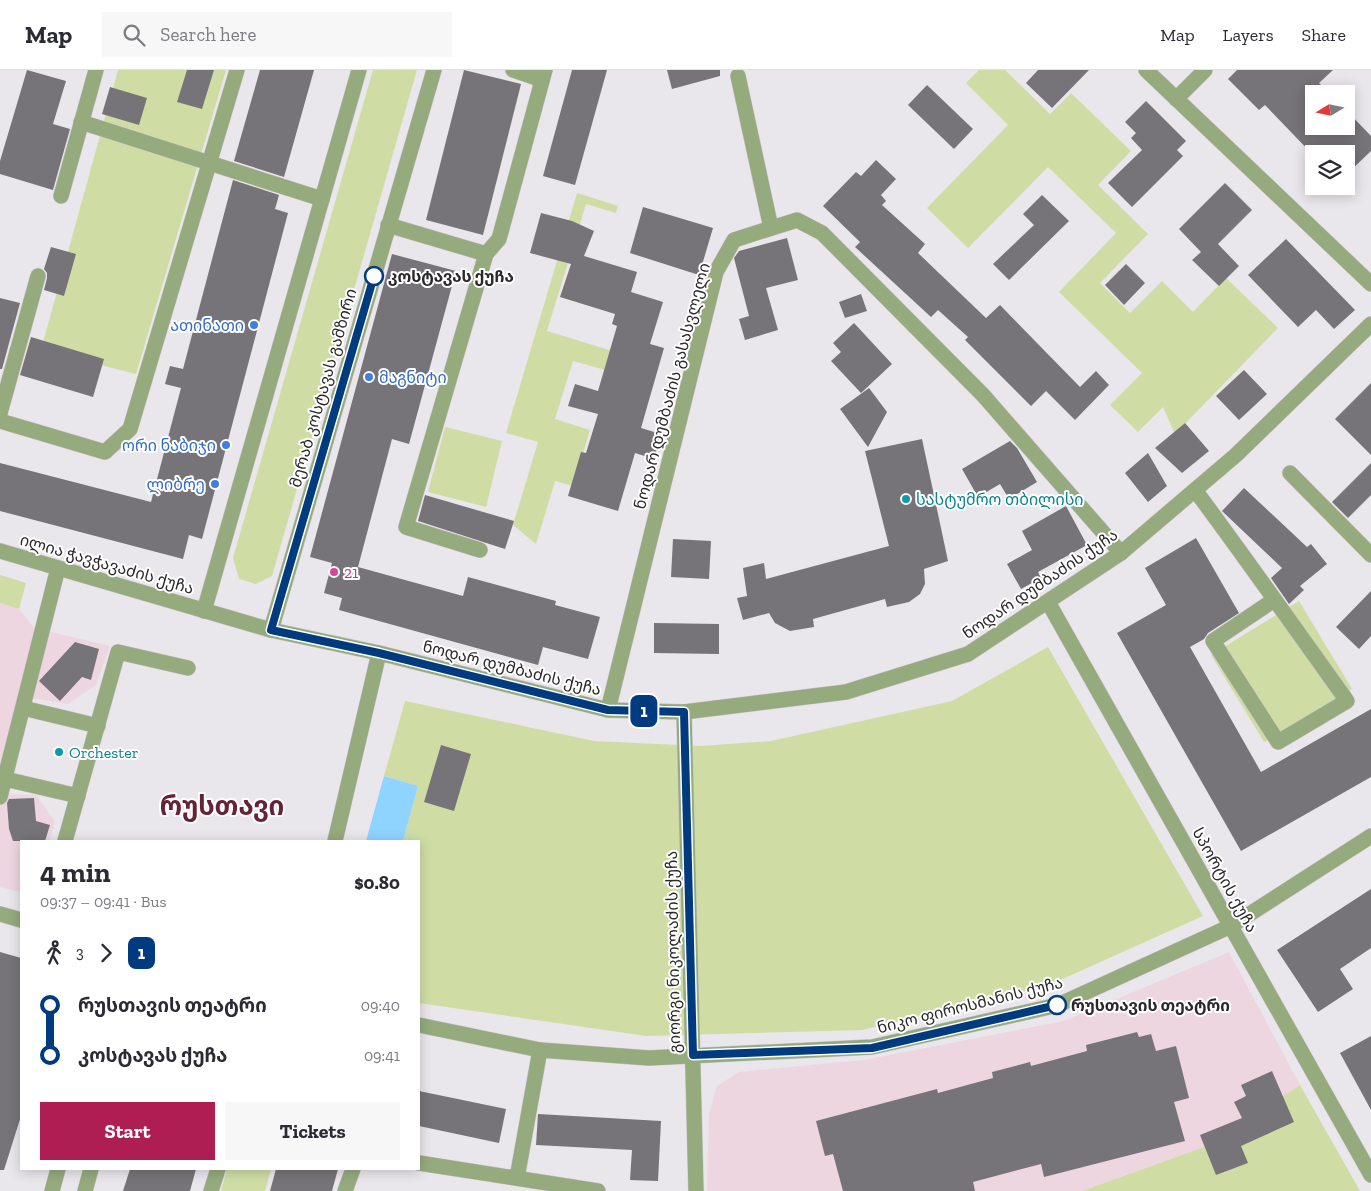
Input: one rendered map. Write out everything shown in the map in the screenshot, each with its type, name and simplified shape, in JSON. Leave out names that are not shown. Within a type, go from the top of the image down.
[{"type":"street","points":[[61,196],[96,70]]},
{"type":"street","points":[[0,421],[105,452],[130,429],[237,70]]},
{"type":"street","points":[[204,610],[359,70]]},
{"type":"street","name":"მერაბ კოსტავას გამზირი","points":[[271,630],[434,70]]},
{"type":"street","points":[[480,550],[406,527],[486,254],[499,239],[543,75],[514,70]]},
{"type":"street","points":[[1146,70],[1371,284]]},
{"type":"street","points":[[1176,99],[1205,70]]},
{"type":"street","points":[[738,76],[771,228]]},
{"type":"street","points":[[81,122],[322,199]]},
{"type":"street","name":"ნოდარ დუმბაძის გასასვლელი","points":[[608,710],[716,272],[734,240],[797,220],[822,233],[983,395],[1121,553]]},
{"type":"street","points":[[388,224],[486,254]]},
{"type":"street","points":[[0,413],[38,276]]},
{"type":"street","name":"ნოდარ დუმბაძის ქუჩა","points":[[271,630],[379,653],[608,710],[684,712],[837,694],[854,690],[968,654],[1121,553],[1236,455],[1371,324]]},
{"type":"street","points":[[1290,473],[1371,556]]},
{"type":"street","points":[[1195,490],[1347,701],[1278,742],[1214,641],[1274,600]]},
{"type":"street","name":"ილია ჭავჭავაძის ქუჩა","points":[[0,551],[271,630]]},
{"type":"street","points":[[0,797],[58,568]]},
{"type":"street","name":"სპორტის ქუჩა","points":[[1048,602],[1371,1175]]},
{"type":"street","points":[[65,840],[118,652],[188,668]]},
{"type":"street","points":[[335,840],[379,653]]},
{"type":"street","points":[[23,708],[98,726]]},
{"type":"street","name":"გიორგი ნიკოლაძის ქუჩა","points":[[684,712],[696,1191]]},
{"type":"street","points":[[5,779],[78,796]]},
{"type":"street","name":"ნიკო ფიროსმანის ქუჩა","points":[[420,1025],[540,1050],[648,1058],[872,1048],[1058,1005],[1231,926],[1371,836]]},
{"type":"street","points":[[0,914],[20,920]]},
{"type":"street","points":[[517,1178],[540,1050]]},
{"type":"street","points":[[420,1163],[598,1191]]},
{"type":"street","points":[[52,1191],[58,1170]]},
{"type":"street","points":[[85,1191],[91,1170]]},
{"type":"street","points":[[211,1191],[218,1170]]},
{"type":"street","points":[[345,1191],[353,1170]]},
{"type":"shaded area","points":[[0,603],[19,609],[34,628],[110,646],[96,685],[68,704],[26,697],[1,794],[36,795],[55,822],[49,840],[20,840],[20,892],[0,887]]},
{"type":"shaded area","points":[[1229,952],[1300,1085],[1204,1147],[1082,1191],[707,1191],[709,1114],[717,1086],[739,1072],[864,1060],[1064,1021]]},
{"type":"green space","points":[[118,70],[226,70],[136,374],[41,350]]},
{"type":"green space","points":[[373,70],[417,70],[272,576],[256,584],[239,579],[233,558]]},
{"type":"green space","points":[[979,70],[1005,70],[1050,114],[1071,93],[1131,151],[1098,185],[1148,234],[1100,283],[1130,313],[1162,281],[1193,312],[1226,278],[1278,328],[1175,434],[1163,407],[1138,432],[1110,405],[1142,373],[1059,292],[1116,233],[1048,167],[968,248],[927,208],[1008,125],[966,83]]},
{"type":"green space","points":[[577,193],[618,206],[616,213],[586,204],[547,331],[622,354],[616,373],[573,361],[555,419],[590,430],[573,486],[555,481],[536,544],[513,525],[538,442],[506,433]]},
{"type":"green space","points":[[445,427],[502,441],[486,507],[428,492]]},
{"type":"green space","points":[[0,575],[26,583],[19,609],[0,603]]},
{"type":"green space","points":[[1299,601],[1352,689],[1264,742],[1211,655]]},
{"type":"green space","points":[[1048,647],[1203,916],[1049,985],[862,1030],[646,1036],[420,1003],[420,840],[403,840],[418,786],[384,776],[405,701],[594,741],[700,746],[771,741],[952,701]]},
{"type":"green space","points":[[1300,1085],[1360,1191],[1082,1191],[1204,1147]]},
{"type":"green space","points":[[227,1170],[271,1170],[265,1191],[221,1191]]},
{"type":"water","points":[[384,776],[418,786],[403,840],[366,840]]},
{"type":"building","points":[[27,70],[66,81],[53,124],[70,129],[53,190],[0,174],[0,161]]},
{"type":"building","points":[[187,70],[214,70],[202,109],[177,102]]},
{"type":"building","points":[[260,70],[314,70],[284,177],[234,161]]},
{"type":"building","points":[[464,70],[521,84],[483,235],[426,220]]},
{"type":"building","points":[[572,70],[607,70],[575,185],[543,176]]},
{"type":"building","points":[[667,70],[720,70],[720,76],[672,89]]},
{"type":"building","points":[[1038,70],[1089,70],[1052,108],[1026,83]]},
{"type":"building","points":[[1237,70],[1333,70],[1319,83],[1321,85],[1305,85],[1305,135],[1355,135],[1355,119],[1371,136],[1371,151],[1355,166],[1355,145],[1305,145],[1305,147],[1265,105],[1259,110],[1228,79]]},
{"type":"building","points":[[927,85],[973,129],[954,149],[908,105]]},
{"type":"building","points":[[110,87],[147,98],[139,125],[102,114]]},
{"type":"building","points":[[1146,101],[1186,141],[1177,150],[1183,156],[1132,207],[1108,183],[1142,150],[1131,138],[1136,133],[1125,122]]},
{"type":"building","points":[[876,160],[896,179],[881,195],[886,201],[882,205],[925,244],[918,253],[986,318],[1000,305],[1080,387],[1096,371],[1109,385],[1075,420],[1046,391],[1031,406],[965,340],[968,337],[938,310],[931,317],[855,247],[860,242],[823,206],[856,172],[861,176]]},
{"type":"building","points":[[233,180],[279,195],[275,209],[288,213],[202,539],[189,535],[183,559],[0,511],[0,463],[151,502],[181,388],[165,384],[170,366],[183,369]]},
{"type":"building","points":[[1225,183],[1252,210],[1218,244],[1239,266],[1219,286],[1192,260],[1201,252],[1179,229]]},
{"type":"building","points":[[1042,195],[1069,221],[1009,280],[993,264],[1034,225],[1023,214]]},
{"type":"building","points":[[643,207],[713,228],[699,275],[630,253]]},
{"type":"building","points":[[541,213],[572,221],[594,231],[584,256],[637,272],[631,292],[663,302],[650,344],[664,348],[641,428],[661,434],[654,459],[635,453],[618,511],[568,496],[581,452],[586,453],[598,414],[568,406],[575,384],[598,391],[617,326],[612,324],[615,314],[560,297],[571,264],[530,253]]},
{"type":"building","points":[[787,238],[798,280],[766,288],[778,330],[745,340],[739,319],[749,316],[734,258],[739,251]]},
{"type":"building","points":[[1286,239],[1355,310],[1334,329],[1316,310],[1298,327],[1248,275]]},
{"type":"building","points":[[51,247],[76,254],[64,296],[44,290],[47,273],[44,269]]},
{"type":"building","points":[[392,254],[456,271],[409,444],[392,439],[358,567],[463,596],[468,577],[556,601],[555,605],[600,617],[588,659],[543,647],[538,665],[339,610],[342,598],[324,593],[332,563],[310,557]]},
{"type":"building","points":[[1126,264],[1145,283],[1124,305],[1105,285]]},
{"type":"building","points":[[861,294],[867,311],[845,318],[839,302]]},
{"type":"building","points":[[0,298],[20,303],[2,369],[0,369]]},
{"type":"building","points":[[854,323],[892,364],[861,393],[831,361],[841,352],[833,343]]},
{"type":"building","points":[[31,337],[104,359],[93,397],[20,375]]},
{"type":"building","points":[[1244,370],[1267,394],[1239,420],[1216,396]]},
{"type":"building","points":[[1371,383],[1371,455],[1335,419]]},
{"type":"building","points":[[869,388],[887,412],[868,447],[840,409]]},
{"type":"building","points":[[1185,423],[1209,451],[1182,473],[1155,448]]},
{"type":"building","name":"სასტუმრო თბილისი","points":[[922,439],[948,561],[924,569],[925,584],[920,594],[909,602],[887,607],[885,599],[813,619],[814,627],[790,631],[775,623],[769,613],[743,620],[737,598],[747,596],[743,568],[764,563],[766,579],[889,546],[865,451]]},
{"type":"building","points":[[1010,441],[1017,448],[1037,482],[1009,499],[1000,484],[978,497],[962,469]]},
{"type":"building","points":[[1148,453],[1167,486],[1148,502],[1125,473]]},
{"type":"building","points":[[1371,463],[1371,495],[1348,518],[1332,502]]},
{"type":"building","points":[[1244,488],[1307,547],[1311,544],[1327,564],[1300,586],[1304,590],[1289,604],[1271,578],[1282,568],[1222,511]]},
{"type":"building","points":[[425,495],[514,521],[505,549],[418,521]]},
{"type":"building","points":[[1066,506],[1087,545],[1038,572],[1041,578],[1021,589],[1007,564],[1032,550],[1022,531]]},
{"type":"building","points":[[1196,538],[1239,613],[1190,647],[1261,772],[1371,709],[1371,777],[1241,851],[1117,633],[1166,605],[1145,568]]},
{"type":"building","points":[[673,539],[711,541],[709,579],[671,577]]},
{"type":"building","points":[[1371,591],[1371,636],[1359,649],[1336,627]]},
{"type":"building","points":[[654,623],[719,624],[719,654],[654,653]]},
{"type":"building","points":[[75,642],[99,649],[91,680],[82,677],[60,701],[39,681]]},
{"type":"building","points":[[441,745],[471,754],[454,811],[424,802]]},
{"type":"building","points":[[34,798],[36,821],[50,825],[45,840],[13,841],[9,829],[7,803],[9,799]]},
{"type":"building","points":[[1371,889],[1371,948],[1340,969],[1353,989],[1318,1012],[1277,950]]},
{"type":"building","points":[[0,952],[20,958],[20,1119],[4,1170],[0,1170]]},
{"type":"building","name":"რუსთავის თეატრი","points":[[1137,1032],[1139,1037],[1151,1034],[1156,1051],[1176,1046],[1189,1098],[1174,1102],[1185,1141],[1044,1177],[1041,1164],[973,1182],[975,1191],[843,1191],[833,1154],[825,1156],[816,1121],[937,1089],[938,1093],[993,1078],[992,1072],[1030,1062],[1031,1066],[1087,1051],[1086,1045]]},
{"type":"building","points":[[1371,1036],[1371,1110],[1340,1053]]},
{"type":"building","points":[[1272,1071],[1294,1122],[1241,1146],[1248,1163],[1216,1175],[1200,1135],[1242,1118],[1234,1102],[1246,1096],[1241,1085]]},
{"type":"building","points":[[420,1091],[506,1109],[499,1143],[420,1126]]},
{"type":"building","points":[[538,1114],[661,1121],[658,1181],[630,1180],[632,1150],[536,1145]]},
{"type":"building","points":[[130,1170],[196,1170],[190,1191],[123,1191]]},
{"type":"building","points":[[276,1170],[338,1170],[332,1191],[270,1191]]},
{"type":"bus line","name":"1","points":[[374,276],[271,630],[379,653],[608,710],[684,712],[693,1055],[872,1048],[1057,1005]]},
{"type":"place","name":"კოსტავას ქუჩა","points":[[374,276]]},
{"type":"place","name":"ათინათი","points":[[254,325]]},
{"type":"place","name":"მაგნიტი","points":[[369,377]]},
{"type":"place","name":"ორი ნაბიჯი","points":[[226,445]]},
{"type":"place","name":"ლიბრე","points":[[215,484]]},
{"type":"place","name":"სასტუმრო თბილისი","points":[[906,499]]},
{"type":"place","name":"21","points":[[334,572]]},
{"type":"place","name":"Orchester","points":[[59,752]]},
{"type":"place","name":"რუსთავის თეატრი","points":[[1057,1005]]},
{"type":"district","name":"რუსთავი","points":[[222,806]]}]
